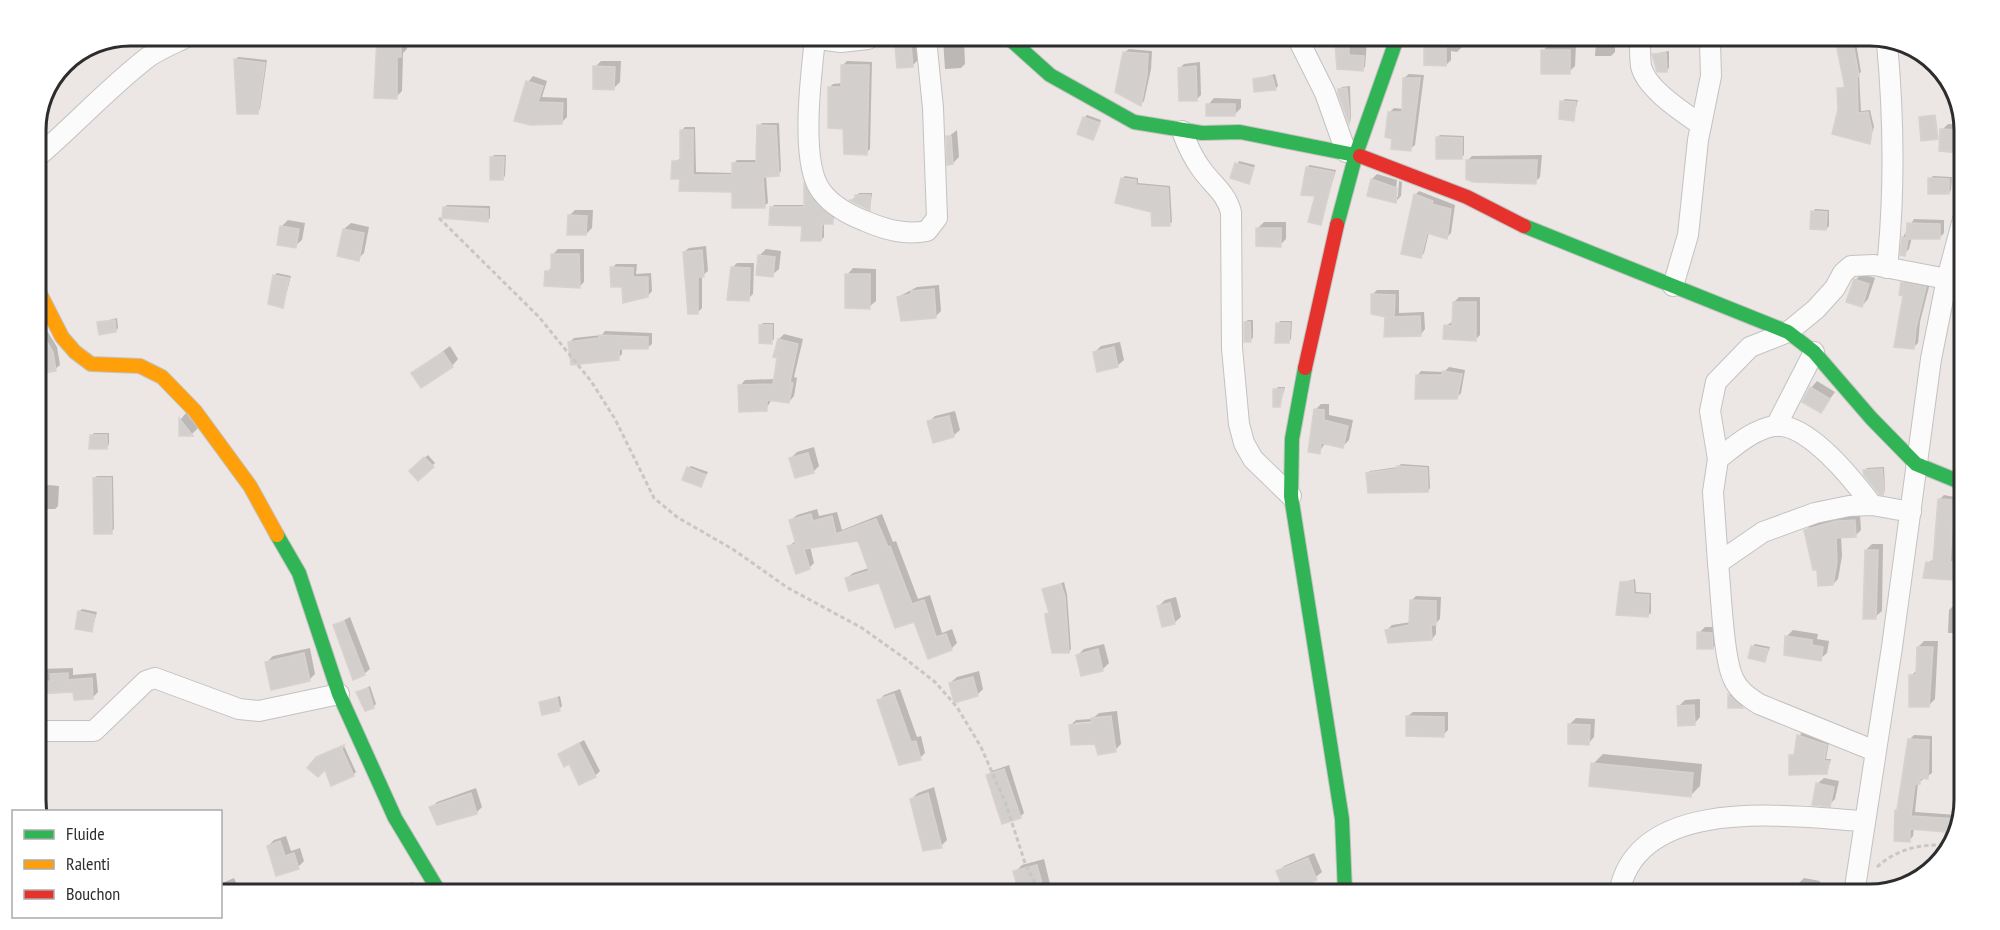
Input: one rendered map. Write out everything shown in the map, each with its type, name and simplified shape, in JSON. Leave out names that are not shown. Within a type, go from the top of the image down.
[{"type":"street","points":[[47,149],[68,131],[94,103],[150,57],[169,47]]},
{"type":"street","points":[[816,47],[809,143],[811,168],[818,186],[832,203],[852,216],[909,234],[927,231],[937,218],[933,108],[927,47]]},
{"type":"street","points":[[1019,47],[1050,75],[1134,122],[1182,132],[1240,132],[1351,153],[1467,197],[1542,235],[1788,332],[1814,352],[1871,418],[1916,464],[1954,479]]},
{"type":"street","points":[[1302,47],[1351,153]]},
{"type":"street","points":[[1345,884],[1341,819],[1292,496],[1292,440],[1301,383],[1325,287],[1351,153],[1394,47]]},
{"type":"street","points":[[1640,47],[1641,68],[1648,78],[1664,97],[1701,125]]},
{"type":"street","points":[[1673,286],[1688,235],[1701,125],[1711,76],[1710,47]]},
{"type":"street","points":[[1887,48],[1894,123],[1892,221],[1887,268]]},
{"type":"street","points":[[1182,132],[1187,146],[1202,171],[1227,200],[1231,212],[1232,348],[1235,397],[1244,442],[1253,459],[1292,496]]},
{"type":"street","points":[[1855,884],[1911,512],[1916,464],[1947,279],[1953,256]]},
{"type":"street","points":[[1875,751],[1759,704],[1743,693],[1732,678],[1718,563],[1713,492],[1718,459],[1710,411],[1716,382],[1750,347],[1788,332],[1816,309],[1851,266],[1874,265],[1947,279]]},
{"type":"street","points":[[47,308],[62,337],[75,352],[91,364],[140,366],[162,377],[195,411],[250,486],[299,573],[339,694],[394,818],[435,884]]},
{"type":"street","points":[[1776,426],[1814,352]]},
{"type":"street","points":[[1718,459],[1756,432],[1776,426],[1796,432],[1817,445],[1843,467],[1872,505]]},
{"type":"street","points":[[1718,563],[1763,532],[1791,519],[1849,506],[1872,505],[1911,512]]},
{"type":"street","points":[[47,731],[94,731],[146,681],[155,678],[239,709],[259,711],[339,694]]},
{"type":"street","points":[[1622,884],[1631,860],[1655,841],[1690,822],[1765,815],[1865,820]]},
{"type":"path","points":[[439,218],[539,317],[591,381],[615,419],[654,498],[677,517],[734,550],[788,588],[862,628],[935,682],[957,707],[981,747],[1006,804],[1025,863],[1036,884]]},
{"type":"path","points":[[1860,884],[1891,854],[1929,844],[1940,845]]},
{"type":"building","points":[[377,47],[401,47],[401,57],[397,57],[397,99],[374,98]]},
{"type":"building","points":[[895,47],[911,47],[913,67],[897,68]]},
{"type":"building","points":[[1335,47],[1349,47],[1349,55],[1364,56],[1363,71],[1337,69]]},
{"type":"building","points":[[1424,47],[1446,47],[1446,66],[1424,65]]},
{"type":"building","points":[[1837,47],[1854,47],[1859,76],[1857,77],[1858,113],[1868,112],[1872,130],[1870,144],[1832,134],[1838,109],[1837,88],[1845,88]]},
{"type":"building","points":[[1541,50],[1570,50],[1570,74],[1541,74]]},
{"type":"building","points":[[1123,52],[1148,54],[1147,75],[1141,106],[1115,92]]},
{"type":"building","points":[[1666,53],[1667,72],[1657,72],[1652,54]]},
{"type":"building","points":[[234,59],[265,63],[258,114],[237,114]]},
{"type":"building","points":[[841,65],[869,65],[867,155],[844,154],[843,129],[828,128],[828,87],[841,87]]},
{"type":"building","points":[[593,66],[615,67],[614,90],[593,89]]},
{"type":"building","points":[[1196,66],[1197,101],[1179,101],[1178,68]]},
{"type":"building","points":[[1272,76],[1276,90],[1254,92],[1253,79]]},
{"type":"building","points":[[1403,78],[1420,78],[1411,151],[1391,149],[1392,139],[1385,137],[1388,112],[1402,112]]},
{"type":"building","points":[[526,81],[543,86],[538,102],[563,103],[562,124],[531,125],[514,121]]},
{"type":"building","points":[[1347,88],[1349,124],[1338,93],[1338,89]]},
{"type":"building","points":[[1560,101],[1576,102],[1574,121],[1559,119]]},
{"type":"building","points":[[1206,104],[1235,104],[1235,116],[1206,116]]},
{"type":"building","points":[[1935,115],[1938,139],[1921,141],[1919,117]]},
{"type":"building","points":[[1083,117],[1100,123],[1093,140],[1077,134]]},
{"type":"building","points":[[757,125],[776,126],[779,176],[763,177],[765,208],[732,208],[732,192],[679,191],[680,179],[671,179],[672,161],[680,161],[680,130],[693,130],[693,175],[732,175],[732,163],[756,163]]},
{"type":"building","points":[[1940,129],[1953,130],[1953,152],[1939,151]]},
{"type":"building","points":[[946,136],[951,136],[953,164],[947,165]]},
{"type":"building","points":[[1436,137],[1462,138],[1462,159],[1436,159]]},
{"type":"building","points":[[490,157],[504,157],[503,180],[490,180]]},
{"type":"building","points":[[1466,160],[1537,160],[1536,184],[1473,182],[1466,179]]},
{"type":"building","points":[[1235,163],[1254,168],[1249,184],[1230,178]]},
{"type":"building","points":[[1306,167],[1334,172],[1321,225],[1308,222],[1315,196],[1301,195]]},
{"type":"building","points":[[1121,178],[1136,180],[1136,185],[1168,188],[1170,226],[1152,226],[1151,212],[1115,203]]},
{"type":"building","points":[[1928,178],[1949,179],[1949,194],[1928,194]]},
{"type":"building","points":[[1371,179],[1397,188],[1396,203],[1367,196]]},
{"type":"building","points":[[804,182],[813,200],[833,218],[833,224],[822,224],[821,241],[801,241],[802,226],[769,225],[770,207],[804,207]]},
{"type":"building","points":[[1414,194],[1433,201],[1432,204],[1451,209],[1447,239],[1427,233],[1421,258],[1401,254]]},
{"type":"building","points":[[855,195],[870,195],[870,210],[849,200],[855,200]]},
{"type":"building","points":[[443,207],[488,209],[488,222],[442,218]]},
{"type":"building","points":[[1811,211],[1827,212],[1826,230],[1810,229]]},
{"type":"building","points":[[568,215],[587,216],[586,235],[567,235]]},
{"type":"building","points":[[1907,223],[1940,224],[1940,239],[1908,239],[1905,256],[1900,255],[1902,237],[1906,238]]},
{"type":"building","points":[[280,226],[299,229],[296,248],[277,245]]},
{"type":"building","points":[[1256,228],[1281,228],[1281,247],[1256,246]]},
{"type":"building","points":[[343,229],[364,233],[359,261],[337,256]]},
{"type":"building","points":[[702,250],[704,277],[698,277],[698,314],[688,314],[683,252]]},
{"type":"building","points":[[551,254],[579,254],[580,288],[544,286],[545,271],[551,271]]},
{"type":"building","points":[[758,255],[775,257],[773,277],[756,275]]},
{"type":"building","points":[[610,267],[633,268],[633,277],[648,277],[648,297],[623,303],[622,287],[611,287]]},
{"type":"building","points":[[731,267],[750,268],[749,301],[727,300]]},
{"type":"building","points":[[845,274],[870,274],[870,309],[845,308]]},
{"type":"building","points":[[273,275],[289,278],[283,308],[268,304]]},
{"type":"building","points":[[1854,279],[1869,284],[1862,307],[1846,302]]},
{"type":"building","points":[[1901,282],[1926,287],[1916,328],[1914,349],[1894,347],[1903,296],[1899,295]]},
{"type":"building","points":[[934,289],[936,318],[901,321],[897,297],[911,294],[911,291]]},
{"type":"building","points":[[1371,294],[1395,295],[1394,317],[1420,316],[1421,336],[1384,337],[1385,318],[1390,318],[1371,314]]},
{"type":"building","points":[[1453,302],[1476,302],[1476,341],[1443,339],[1444,325],[1452,326]]},
{"type":"building","points":[[115,320],[116,332],[99,335],[97,322]]},
{"type":"building","points":[[1244,322],[1250,322],[1251,342],[1244,342]]},
{"type":"building","points":[[1276,323],[1290,323],[1289,343],[1275,343]]},
{"type":"building","points":[[759,325],[772,325],[772,344],[759,343]]},
{"type":"building","points":[[599,335],[648,337],[648,349],[619,349],[619,360],[571,365],[568,342],[599,338]]},
{"type":"building","points":[[778,339],[798,344],[790,382],[793,383],[789,403],[767,400],[767,411],[739,412],[738,385],[773,384],[777,358],[773,357]]},
{"type":"building","points":[[47,342],[53,352],[56,371],[47,373]]},
{"type":"building","points":[[1114,347],[1118,367],[1097,372],[1093,352]]},
{"type":"building","points":[[443,352],[453,367],[421,388],[411,373]]},
{"type":"building","points":[[1443,371],[1462,374],[1457,399],[1415,399],[1416,375],[1442,375]]},
{"type":"building","points":[[1810,387],[1830,399],[1821,413],[1802,402]]},
{"type":"building","points":[[1273,389],[1283,389],[1280,407],[1273,407]]},
{"type":"building","points":[[1314,409],[1324,410],[1324,420],[1348,426],[1343,448],[1321,443],[1320,454],[1308,452]]},
{"type":"building","points":[[949,416],[954,437],[933,443],[927,421]]},
{"type":"building","points":[[179,418],[182,422],[193,436],[179,436]]},
{"type":"building","points":[[90,435],[107,435],[107,449],[89,449]]},
{"type":"building","points":[[808,453],[814,473],[795,478],[789,458]]},
{"type":"building","points":[[424,457],[434,467],[418,481],[409,471]]},
{"type":"building","points":[[1397,466],[1427,468],[1428,492],[1368,493],[1366,473],[1396,469]]},
{"type":"building","points":[[687,467],[706,475],[701,487],[682,480]]},
{"type":"building","points":[[1882,469],[1883,495],[1879,494],[1864,475],[1863,470]]},
{"type":"building","points":[[93,478],[111,478],[112,534],[94,534]]},
{"type":"building","points":[[1938,499],[1954,500],[1950,562],[1954,562],[1953,580],[1923,578],[1926,562],[1933,563]]},
{"type":"building","points":[[811,514],[813,521],[832,516],[836,534],[876,519],[888,547],[890,546],[912,604],[924,600],[936,637],[946,634],[952,650],[928,659],[914,622],[895,628],[879,583],[849,591],[845,578],[869,571],[858,541],[804,549],[810,569],[796,574],[787,546],[796,544],[789,520]]},
{"type":"building","points":[[1855,520],[1856,537],[1836,538],[1837,562],[1833,585],[1818,586],[1817,570],[1813,570],[1804,530],[1836,521]]},
{"type":"building","points":[[1865,550],[1878,550],[1876,619],[1863,619]]},
{"type":"building","points":[[1633,581],[1634,594],[1649,595],[1648,617],[1616,615],[1620,582]]},
{"type":"building","points":[[1061,584],[1065,597],[1069,653],[1052,653],[1045,614],[1049,613],[1042,589]]},
{"type":"building","points":[[1410,600],[1436,601],[1436,625],[1431,625],[1432,640],[1388,643],[1385,630],[1409,625]]},
{"type":"building","points":[[1170,603],[1175,624],[1162,627],[1157,606]]},
{"type":"building","points":[[78,611],[95,615],[92,632],[75,629]]},
{"type":"building","points":[[344,621],[365,675],[353,680],[333,625]]},
{"type":"building","points":[[1697,632],[1712,633],[1713,649],[1697,649]]},
{"type":"building","points":[[1785,636],[1812,640],[1812,645],[1823,647],[1821,661],[1784,655]]},
{"type":"building","points":[[1751,646],[1768,649],[1765,662],[1748,658]]},
{"type":"building","points":[[1917,647],[1933,647],[1929,707],[1909,707],[1909,675],[1916,675]]},
{"type":"building","points":[[1098,649],[1103,671],[1081,676],[1076,655]]},
{"type":"building","points":[[304,653],[310,681],[271,690],[265,662]]},
{"type":"building","points":[[68,673],[68,680],[92,678],[93,699],[74,700],[73,692],[47,693],[47,681],[51,681],[50,674]]},
{"type":"building","points":[[973,677],[978,696],[954,703],[949,683]]},
{"type":"building","points":[[368,688],[374,708],[365,711],[356,692]]},
{"type":"building","points":[[894,694],[911,742],[916,741],[921,760],[899,765],[877,700]]},
{"type":"building","points":[[1728,694],[1735,701],[1743,708],[1728,708]]},
{"type":"building","points":[[557,698],[560,711],[542,715],[539,702]]},
{"type":"building","points":[[1694,705],[1695,725],[1678,726],[1677,706]]},
{"type":"building","points":[[1111,716],[1116,752],[1098,755],[1095,744],[1071,745],[1069,725],[1092,723],[1091,718]]},
{"type":"building","points":[[1406,716],[1444,717],[1444,737],[1406,736]]},
{"type":"building","points":[[1568,724],[1590,725],[1589,745],[1568,744]]},
{"type":"building","points":[[1797,735],[1827,745],[1824,761],[1829,761],[1827,774],[1789,775],[1789,755],[1794,755]]},
{"type":"building","points":[[1908,739],[1929,740],[1928,779],[1920,778],[1920,784],[1915,784],[1911,816],[1951,819],[1947,832],[1910,829],[1910,842],[1894,841],[1895,810],[1897,810]]},
{"type":"building","points":[[579,743],[596,777],[579,785],[569,764],[564,767],[558,754]]},
{"type":"building","points":[[344,745],[342,749],[354,776],[331,786],[325,770],[318,777],[307,768],[316,757]]},
{"type":"building","points":[[1591,763],[1693,773],[1691,797],[1589,786]]},
{"type":"building","points":[[1004,769],[1021,818],[1002,824],[986,775]]},
{"type":"building","points":[[1816,783],[1834,787],[1830,807],[1812,805]]},
{"type":"building","points":[[471,793],[477,814],[437,825],[429,807]]},
{"type":"building","points":[[928,793],[942,848],[923,851],[910,799]]},
{"type":"building","points":[[280,841],[285,856],[294,853],[299,869],[276,876],[267,846]]},
{"type":"building","points":[[1308,858],[1317,880],[1307,884],[1282,884],[1276,871]]},
{"type":"building","points":[[1037,865],[1042,884],[1016,884],[1013,871]]},
{"type":"traffic: fast","points":[[1019,47],[1050,75],[1134,122],[1202,133],[1240,132],[1360,156]]},
{"type":"traffic: fast","points":[[1337,225],[1356,154],[1394,47]]},
{"type":"traffic: fast","points":[[1524,226],[1788,332],[1814,352],[1871,418],[1916,464],[1954,479]]},
{"type":"traffic: fast","points":[[1305,368],[1292,439],[1291,496],[1342,819],[1345,884]]},
{"type":"traffic: fast","points":[[277,535],[299,573],[339,694],[395,818],[435,884]]},
{"type":"traffic: slow","points":[[47,308],[62,337],[75,352],[91,364],[140,366],[162,377],[195,411],[250,486],[277,535]]},
{"type":"traffic: jam","points":[[1360,156],[1467,197],[1524,226]]},
{"type":"traffic: jam","points":[[1305,368],[1337,225]]}]
